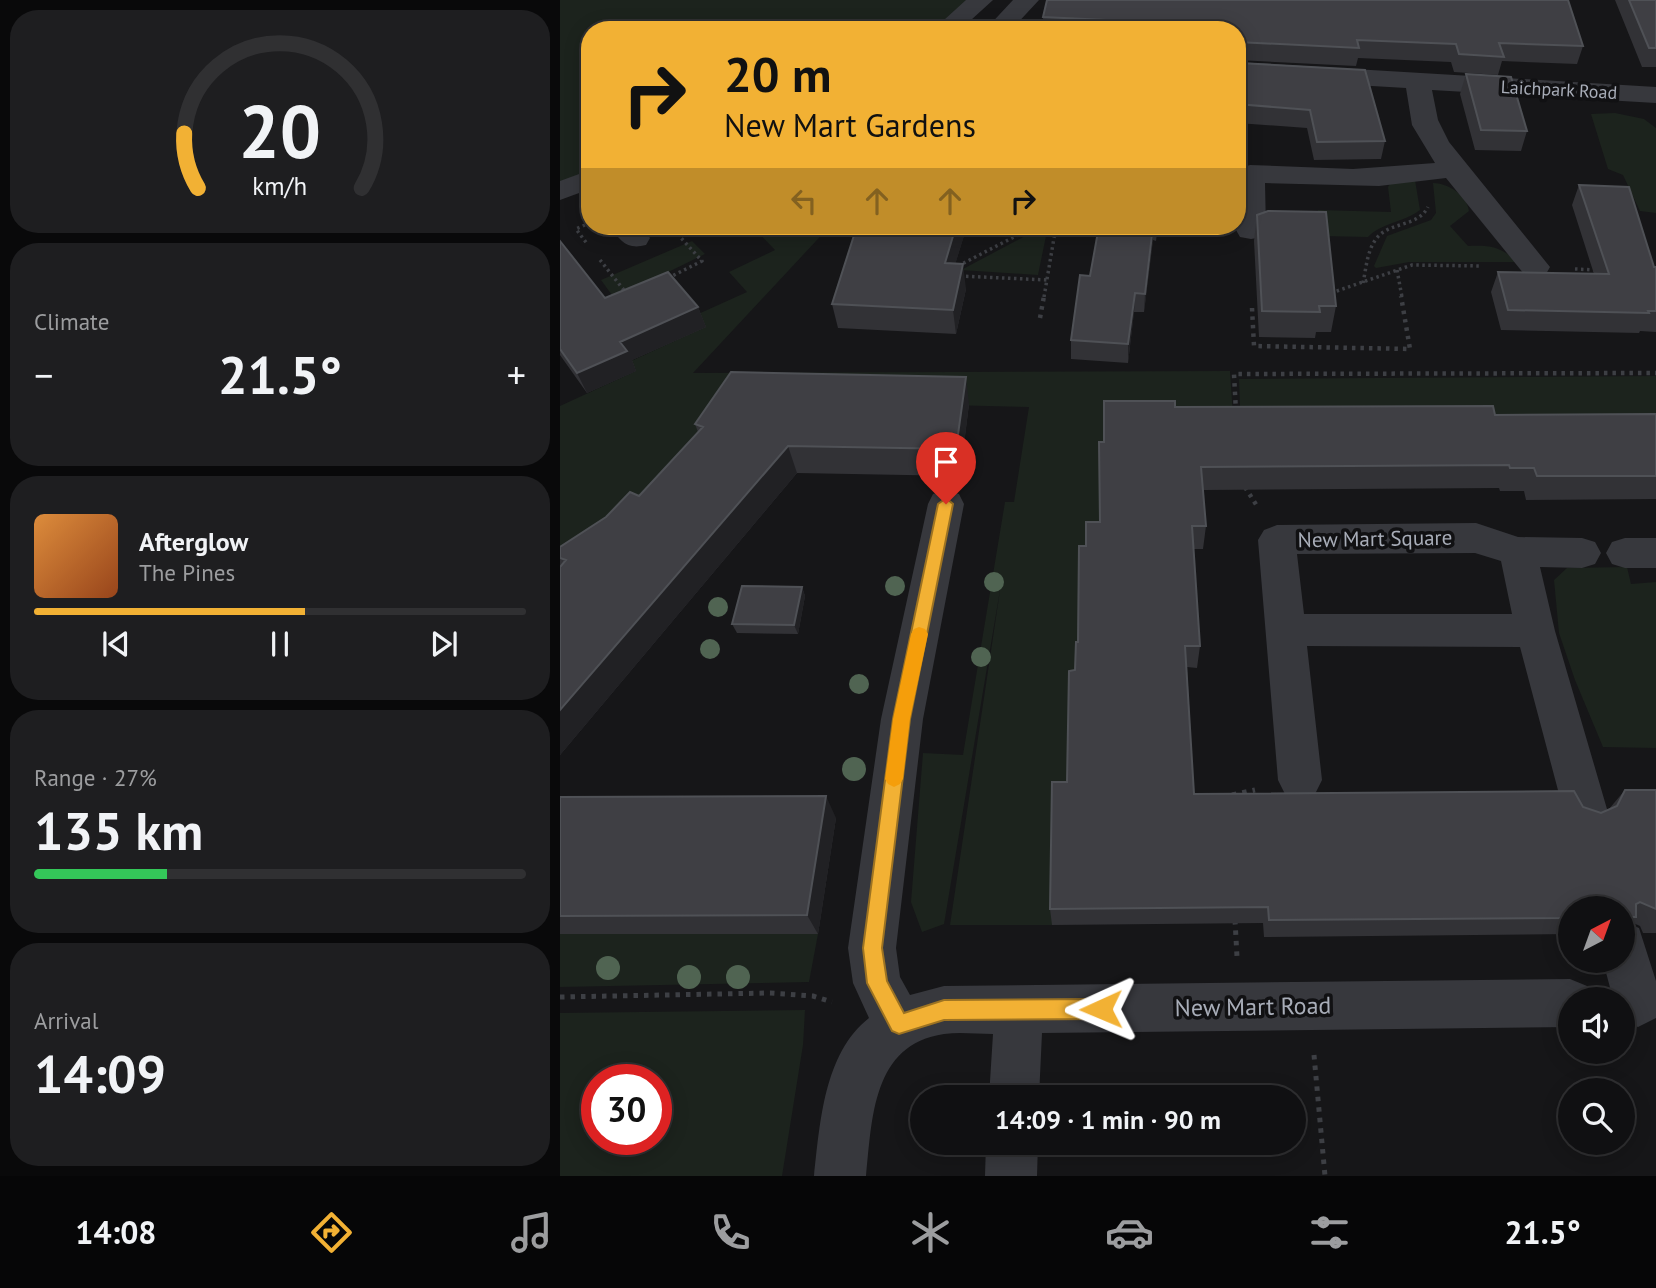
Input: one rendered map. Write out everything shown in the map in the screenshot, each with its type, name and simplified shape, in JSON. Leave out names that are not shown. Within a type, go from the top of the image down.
[{"type":"street","points":[[956,21],[981,0]]},
{"type":"street","points":[[1006,21],[1027,0]]},
{"type":"street","name":"Laichpark Road","points":[[1246,71],[1656,95]]},
{"type":"street","points":[[1419,82],[1420,103],[1426,125],[1455,168],[1535,267]]},
{"type":"street","points":[[1251,230],[1250,174],[1376,178],[1425,175],[1455,168]]},
{"type":"street","points":[[560,191],[581,183]]},
{"type":"street","points":[[899,1024],[877,983],[872,948],[902,719],[946,504]]},
{"type":"street","name":"New Mart Square","points":[[1300,780],[1277,540],[1476,538],[1518,552],[1582,553]]},
{"type":"street","points":[[1518,552],[1535,631],[1585,809]]},
{"type":"street","points":[[1285,630],[1535,631]]},
{"type":"street","points":[[1630,973],[1639,1003]]},
{"type":"street","name":"New Mart Road","points":[[841,1176],[850,1091],[869,1049],[899,1024],[944,1010],[1558,1003]]},
{"type":"street","points":[[1015,1085],[1019,1010]]},
{"type":"street","points":[[1011,1176],[1012,1155]]},
{"type":"path","points":[[1363,284],[1376,239],[1395,226],[1417,220],[1428,209],[1425,175]]},
{"type":"path","points":[[666,279],[702,261],[678,235]]},
{"type":"path","points":[[953,269],[1018,235]]},
{"type":"path","points":[[1040,318],[1054,235]]},
{"type":"path","points":[[1252,308],[1254,346],[1410,349],[1397,270]]},
{"type":"path","points":[[955,275],[1047,280]]},
{"type":"path","points":[[1237,416],[1234,374],[1656,373]]},
{"type":"path","points":[[1243,484],[1277,540]]},
{"type":"path","points":[[1230,808],[1230,795],[1300,780]]},
{"type":"path","points":[[1235,915],[1239,1007]]},
{"type":"path","points":[[560,997],[770,993],[813,996],[899,1024]]},
{"type":"path","points":[[1310,1007],[1325,1176]]},
{"type":"shaded area","points":[[560,0],[991,0],[966,21],[581,21],[581,191],[560,199]]},
{"type":"shaded area","points":[[1615,113],[1644,119],[1656,128],[1656,213],[1640,211],[1623,175],[1608,169],[1591,114]]},
{"type":"shaded area","points":[[1415,180],[1420,210],[1414,214],[1380,228],[1368,237],[1322,236],[1318,210],[1391,212],[1388,187],[1392,181]]},
{"type":"shaded area","points":[[1433,183],[1450,188],[1465,200],[1469,211],[1450,226],[1468,246],[1494,248],[1517,262],[1409,262],[1376,268],[1374,266],[1387,236],[1431,220],[1436,213]]},
{"type":"shaded area","points":[[761,235],[822,235],[693,373],[1230,371],[1234,431],[1105,508],[1079,642],[1052,925],[950,925],[1001,584],[944,924],[922,932],[911,902],[923,753],[963,755],[1005,502],[1014,502],[1029,407],[741,400],[560,610],[560,406],[636,371],[629,362],[705,327],[696,315],[747,292],[729,272],[775,250]]},
{"type":"shaded area","points":[[1027,235],[1046,236],[1038,275],[961,270]]},
{"type":"shaded area","points":[[692,241],[705,254],[654,279],[670,303],[606,332],[560,329],[617,302],[601,280]]},
{"type":"shaded area","points":[[1656,376],[1656,431],[1241,431],[1239,379]]},
{"type":"shaded area","points":[[1627,567],[1631,584],[1656,582],[1656,748],[1603,747],[1559,633],[1554,580],[1567,568]]},
{"type":"shaded area","points":[[560,934],[818,934],[809,982],[560,987]]},
{"type":"shaded area","points":[[805,1010],[803,1045],[782,1176],[560,1176],[560,1013]]},
{"type":"building","points":[[1047,0],[1568,0],[1583,46],[1499,43],[1504,57],[1459,54],[1456,44],[1357,40],[1359,48],[1246,42],[1246,21],[1127,21],[1043,17]]},
{"type":"building","points":[[1629,0],[1656,0],[1656,48],[1649,48]]},
{"type":"building","points":[[1246,63],[1365,70],[1385,141],[1317,142],[1310,110],[1246,105]]},
{"type":"building","points":[[1466,74],[1511,77],[1527,131],[1481,130]]},
{"type":"building","points":[[1579,185],[1629,187],[1656,267],[1656,311],[1508,310],[1498,272],[1609,274]]},
{"type":"building","points":[[1268,211],[1326,212],[1336,306],[1319,306],[1320,312],[1262,311],[1257,215]]},
{"type":"building","points":[[854,235],[953,235],[945,263],[963,264],[953,310],[832,304]]},
{"type":"building","points":[[1097,235],[1152,235],[1145,294],[1135,293],[1128,344],[1071,340],[1080,275],[1090,276]]},
{"type":"building","points":[[560,241],[605,298],[668,272],[698,307],[620,342],[627,351],[577,373],[560,349]]},
{"type":"building","points":[[731,372],[966,377],[956,449],[788,446],[560,710],[560,567],[566,560],[560,558],[560,547],[606,517],[630,492],[639,496],[703,427],[695,424]]},
{"type":"building","points":[[1104,401],[1175,401],[1175,407],[1493,406],[1495,415],[1656,414],[1656,476],[1537,476],[1534,468],[1510,468],[1509,465],[1201,467],[1206,526],[1192,526],[1200,646],[1185,646],[1194,794],[1574,791],[1583,807],[1601,813],[1617,806],[1625,790],[1656,790],[1656,909],[1640,902],[1636,904],[1635,917],[1635,896],[1558,896],[1558,918],[1269,920],[1268,907],[1050,909],[1052,782],[1067,782],[1069,671],[1075,670],[1078,642],[1079,546],[1086,546],[1086,522],[1100,522],[1099,442],[1104,442]]},
{"type":"building","points":[[742,586],[802,587],[794,625],[732,624]]},
{"type":"building","points":[[826,796],[807,915],[560,916],[560,797]]},
{"type":"slow traffic","points":[[894,779],[902,719],[919,634]]},
{"type":"route","points":[[946,504],[902,719],[872,948],[877,983],[899,1024],[944,1010],[1101,1009]]}]
